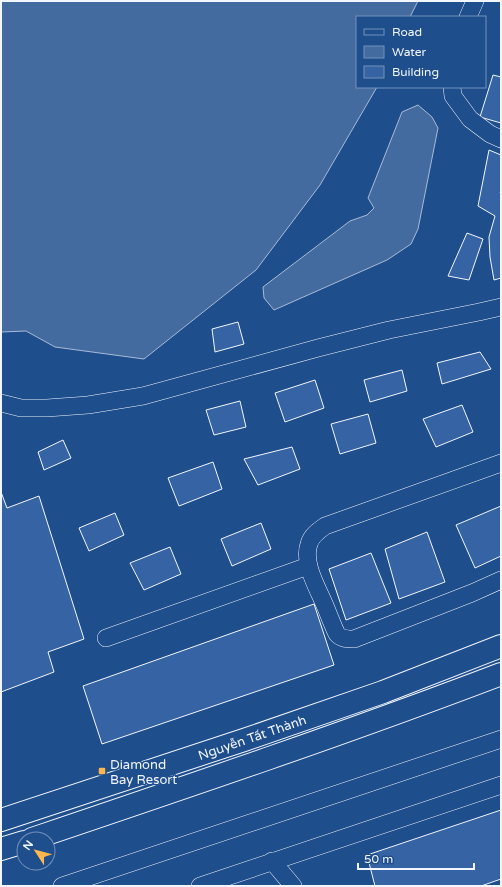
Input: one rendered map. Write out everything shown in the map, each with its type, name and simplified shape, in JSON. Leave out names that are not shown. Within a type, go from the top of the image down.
[{"type":"main road","name":"Nguyễn Tất Thành","points":[[1,820],[244,740],[361,699],[501,646]]},
{"type":"main road","name":"Nguyễn Tất Thành","points":[[56,831],[206,781],[428,702],[501,674]]},
{"type":"main road","points":[[1,849],[16,844]]},
{"type":"lane","points":[[468,16],[475,1]]},
{"type":"lane","points":[[452,88],[453,96],[470,119],[490,134],[501,139]]},
{"type":"lane","points":[[1,404],[21,408],[47,408],[88,405],[143,396],[389,330],[501,307]]},
{"type":"lane","points":[[501,463],[325,526],[316,532],[309,544],[307,555],[308,566],[332,621],[336,634],[344,639],[354,639],[501,580]]},
{"type":"lane","points":[[106,638],[308,566]]},
{"type":"lane","points":[[62,886],[501,739]]},
{"type":"lane","points":[[200,886],[501,785]]},
{"type":"lane","points":[[272,861],[293,886]]},
{"type":"water","points":[[1,1],[418,1],[410,16],[356,16],[356,88],[376,88],[320,185],[256,270],[144,359],[55,347],[26,331],[1,332]]},
{"type":"water","points":[[418,105],[432,117],[438,128],[418,229],[411,244],[387,260],[274,310],[264,298],[263,287],[350,221],[367,215],[374,208],[368,198],[402,112]]},
{"type":"building","points":[[493,75],[501,77],[501,123],[480,117]]},
{"type":"building","points":[[489,150],[501,155],[501,278],[494,280],[490,257],[489,237],[495,216],[478,206]]},
{"type":"building","points":[[467,233],[483,239],[469,280],[448,276]]},
{"type":"building","points":[[238,322],[244,344],[215,352],[212,329]]},
{"type":"building","points":[[480,352],[491,369],[442,384],[437,363]]},
{"type":"building","points":[[402,370],[407,391],[370,402],[364,380]]},
{"type":"building","points":[[315,380],[324,408],[285,422],[275,393]]},
{"type":"building","points":[[240,401],[246,427],[214,435],[206,410]]},
{"type":"building","points":[[462,405],[473,432],[436,447],[423,419]]},
{"type":"building","points":[[368,414],[376,443],[340,454],[331,424]]},
{"type":"building","points":[[63,440],[71,458],[44,470],[38,452]]},
{"type":"building","points":[[292,447],[300,469],[258,485],[244,459]]},
{"type":"building","points":[[213,462],[222,489],[179,506],[168,478]]},
{"type":"building","points":[[1,492],[7,508],[39,496],[84,639],[48,652],[54,672],[1,692]]},
{"type":"building","points":[[501,506],[501,556],[475,568],[456,525]]},
{"type":"building","points":[[115,513],[124,535],[89,551],[79,528]]},
{"type":"building","points":[[261,523],[271,549],[232,566],[221,539]]},
{"type":"building","points":[[427,532],[445,582],[399,599],[385,549]]},
{"type":"building","points":[[170,547],[181,574],[144,590],[130,563]]},
{"type":"building","points":[[371,553],[391,603],[346,620],[329,569]]},
{"type":"building","points":[[314,604],[334,665],[102,744],[83,686]]},
{"type":"building","points":[[501,810],[501,879],[481,886],[375,886],[367,855]]},
{"type":"place","name":"Diamond Bay Resort","points":[[102,771]]}]
